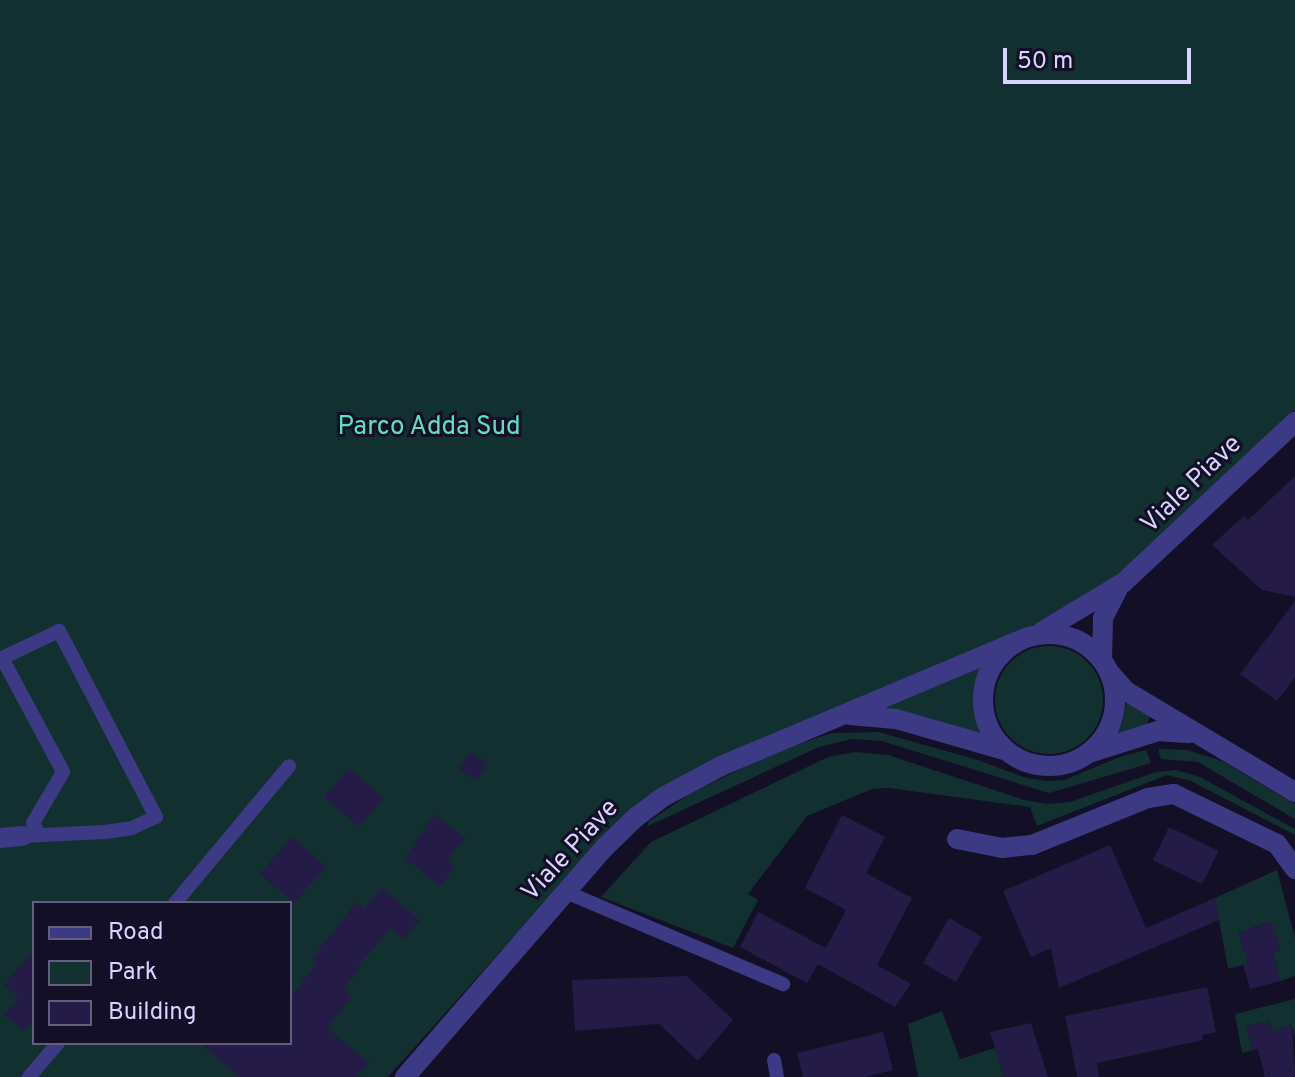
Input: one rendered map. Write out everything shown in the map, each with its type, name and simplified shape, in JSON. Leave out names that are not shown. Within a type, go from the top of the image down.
[{"type":"street","name":"Viale Piave","points":[[1004,750],[991,733],[983,713],[982,692],[988,672],[1000,654],[1123,583],[1295,422]]},
{"type":"street","name":"Viale Piave","points":[[823,722],[846,716],[877,716],[1004,750],[1024,762],[1046,767],[1069,763],[1089,753],[1105,736],[1114,714],[1115,691],[1105,664],[1103,618],[1123,583]]},
{"type":"street","name":"Viale Piave","points":[[405,1077],[622,830],[663,797],[721,766],[1026,638]]},
{"type":"street","points":[[1026,638],[1072,638],[1105,664],[1126,691],[1295,792]]},
{"type":"street","points":[[1089,753],[1168,730],[1191,733],[1215,745]]},
{"type":"street","points":[[957,839],[1002,848],[1032,845],[1148,798],[1174,794],[1277,844],[1295,869]]},
{"type":"street","points":[[0,838],[30,836]]},
{"type":"lane","points":[[59,631],[156,817],[132,828],[30,836],[33,823],[63,772],[2,658],[59,631]]},
{"type":"lane","points":[[177,901],[289,766]]},
{"type":"lane","points":[[566,892],[783,984]]},
{"type":"lane","points":[[29,1077],[56,1045]]},
{"type":"lane","points":[[774,1060],[777,1077]]},
{"type":"green space","name":"Parco Adda Sud","points":[[0,0],[1295,0],[1295,410],[1120,574],[1037,623],[710,762],[612,827],[388,1077],[0,1077]]},
{"type":"green space","points":[[1049,646],[1070,650],[1087,662],[1099,679],[1103,700],[1099,721],[1087,738],[1070,750],[1049,754],[1028,750],[1011,738],[999,721],[995,700],[999,679],[1011,662],[1028,650]]},
{"type":"green space","points":[[984,665],[975,701],[986,738],[872,706]]},
{"type":"green space","points":[[1127,696],[1152,707],[1146,729],[1116,737],[1123,721]]},
{"type":"green space","points":[[879,732],[981,761],[1026,778],[1047,781],[1064,780],[1122,756],[1146,750],[1151,763],[1049,793],[882,741],[852,739],[819,747],[648,826],[648,822],[691,793],[776,752],[831,733]]},
{"type":"green space","points":[[1158,749],[1187,750],[1222,761],[1295,804],[1295,819],[1198,762],[1161,759]]},
{"type":"green space","points":[[855,752],[888,755],[1024,800],[1047,804],[1070,802],[1156,772],[1176,770],[1200,777],[1295,829],[1295,835],[1191,781],[1167,775],[1037,826],[1030,807],[889,788],[872,789],[807,816],[748,894],[758,900],[733,948],[601,897],[651,842],[828,757]]},
{"type":"green space","points":[[1277,870],[1295,938],[1295,976],[1280,981],[1273,953],[1280,951],[1271,922],[1239,932],[1248,963],[1228,969],[1215,898]]},
{"type":"green space","points":[[1295,999],[1295,1037],[1292,1025],[1272,1031],[1269,1021],[1247,1027],[1253,1050],[1242,1053],[1235,1014]]},
{"type":"green space","points":[[942,1011],[960,1059],[995,1048],[1004,1077],[918,1077],[908,1024]]},
{"type":"building","points":[[1295,476],[1295,597],[1262,590],[1212,545],[1244,516],[1248,520]]},
{"type":"building","points":[[1295,601],[1295,677],[1277,701],[1240,674]]},
{"type":"building","points":[[470,752],[487,764],[476,780],[459,768]]},
{"type":"building","points":[[349,768],[384,798],[359,827],[324,797]]},
{"type":"building","points":[[434,814],[465,838],[447,860],[456,866],[440,886],[405,859]]},
{"type":"building","points":[[842,815],[885,837],[866,873],[912,898],[877,965],[911,984],[895,1007],[818,964],[807,983],[740,947],[758,912],[826,948],[846,910],[805,888]]},
{"type":"building","points":[[1169,827],[1218,851],[1202,884],[1153,860]]},
{"type":"building","points":[[292,837],[326,867],[294,904],[260,874]]},
{"type":"building","points":[[1110,845],[1146,928],[1215,898],[1219,920],[1059,988],[1051,948],[1031,957],[1003,891]]},
{"type":"building","points":[[382,888],[420,920],[404,939],[391,928],[357,967],[359,970],[343,989],[352,997],[327,1028],[369,1063],[357,1077],[239,1077],[202,1045],[292,1045],[292,995],[317,964],[312,959],[356,902],[364,909]]},
{"type":"building","points":[[949,918],[982,937],[956,982],[923,963]]},
{"type":"building","points":[[1272,922],[1280,951],[1273,953],[1280,981],[1250,989],[1243,964],[1248,963],[1239,932]]},
{"type":"building","points":[[32,952],[32,1021],[24,1031],[4,1015],[19,997],[4,985]]},
{"type":"building","points":[[687,976],[733,1020],[698,1061],[659,1024],[575,1031],[572,980]]},
{"type":"building","points":[[1207,987],[1216,1032],[1202,1035],[1203,1040],[1097,1063],[1099,1077],[1077,1077],[1065,1016]]},
{"type":"building","points":[[1269,1021],[1272,1031],[1292,1025],[1295,1077],[1265,1077],[1258,1049],[1253,1050],[1247,1027]]},
{"type":"building","points":[[1031,1023],[1048,1077],[1004,1077],[990,1032]]},
{"type":"building","points":[[883,1032],[893,1070],[864,1077],[803,1077],[797,1053]]}]
